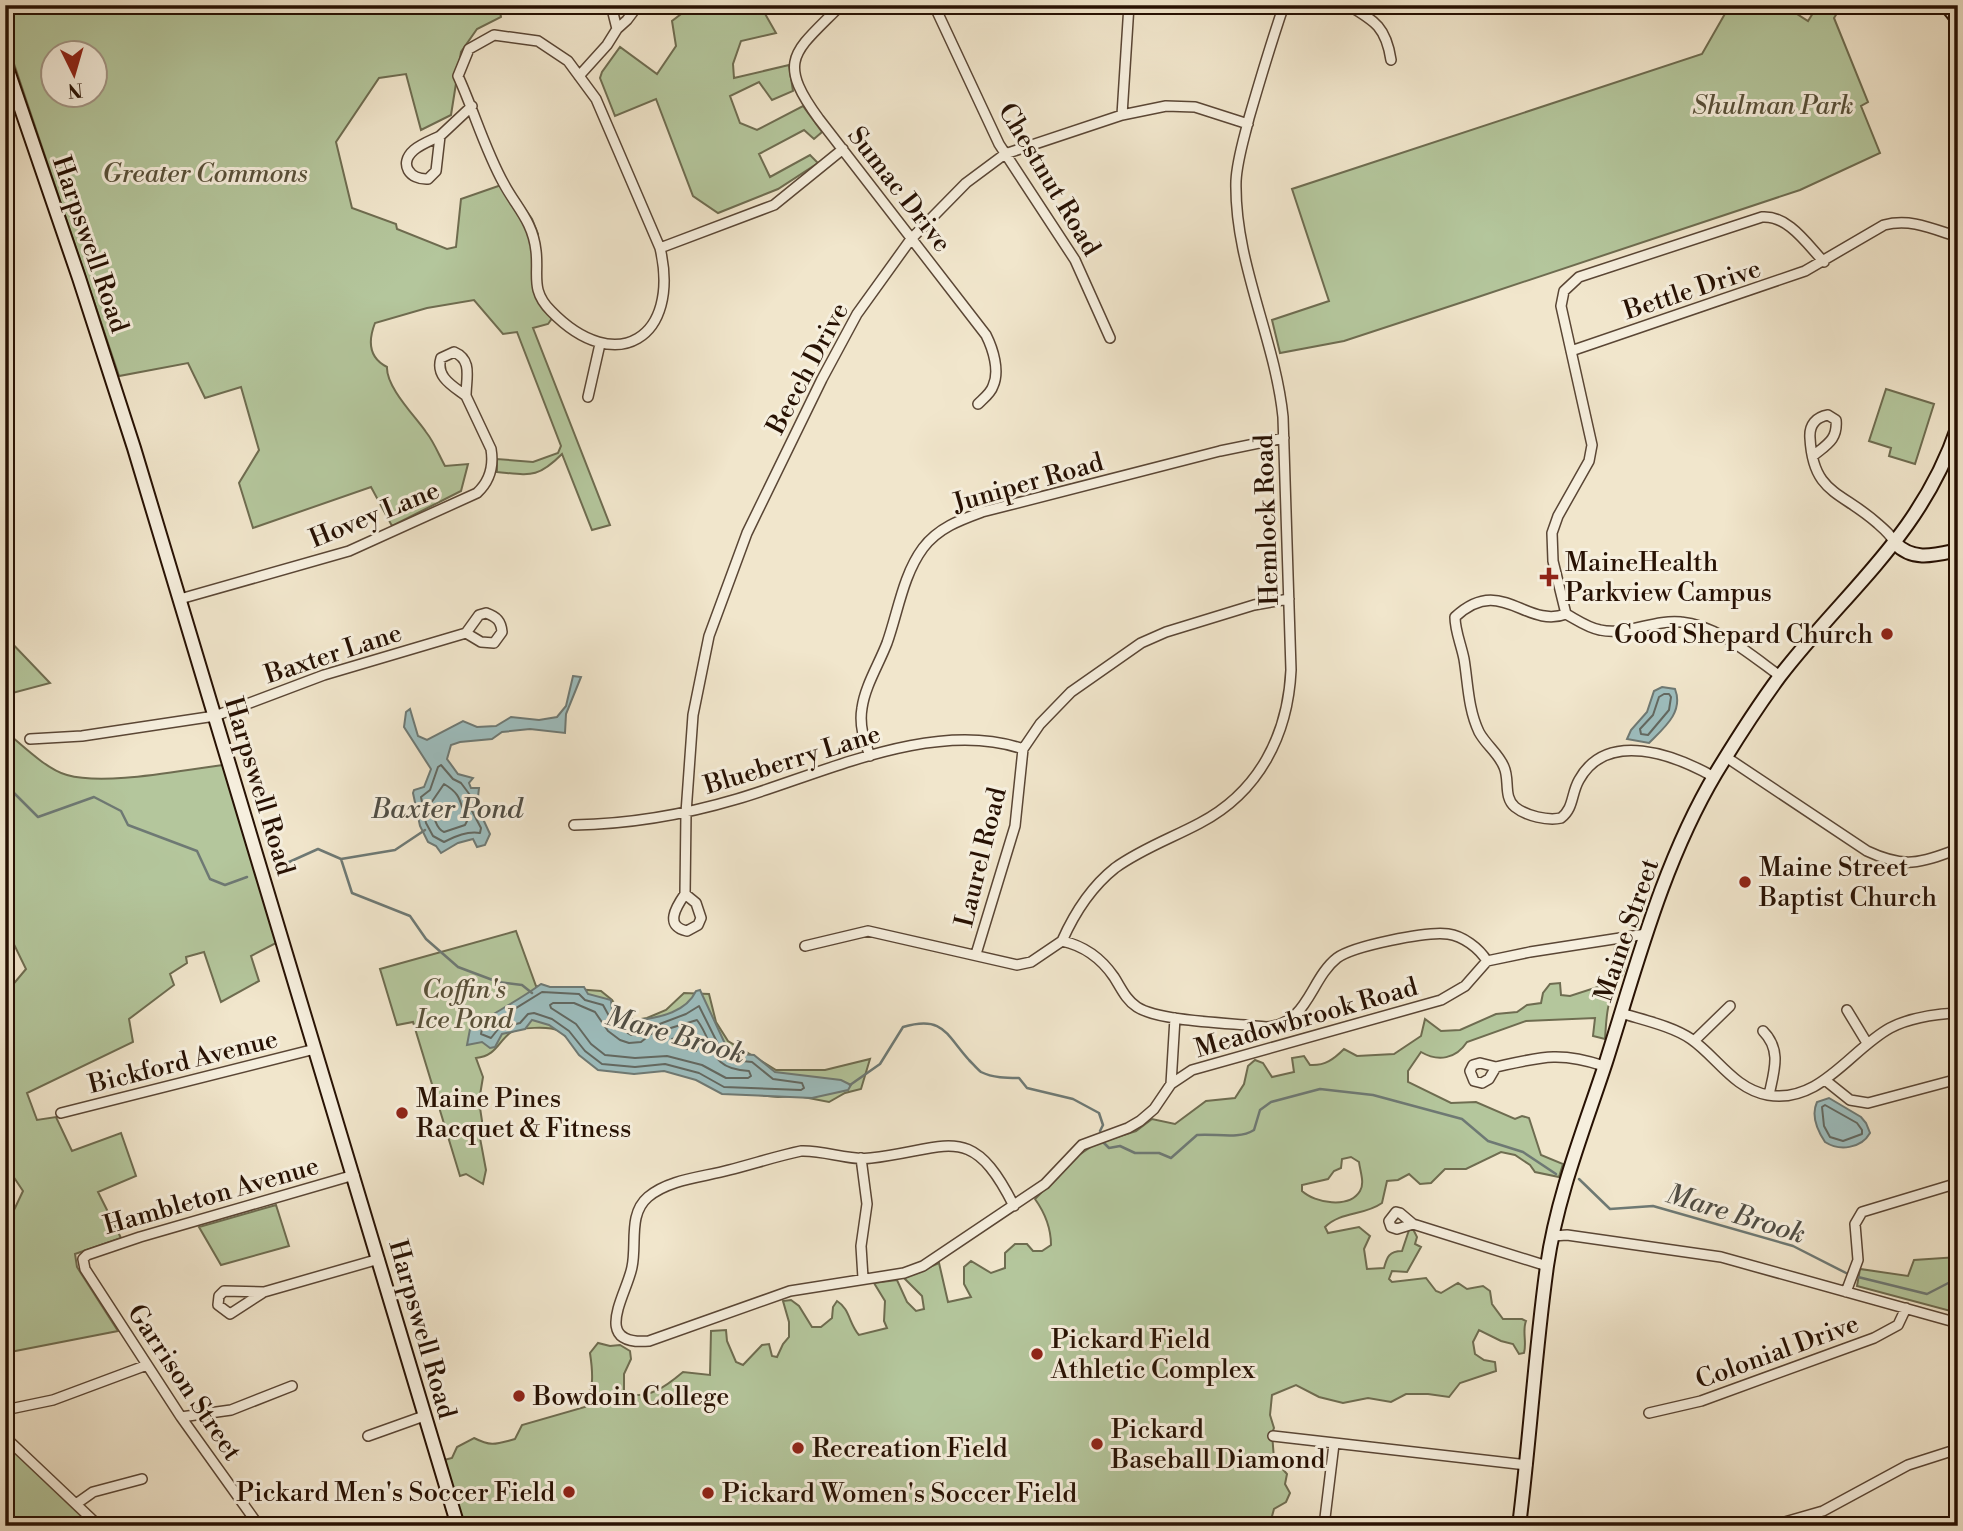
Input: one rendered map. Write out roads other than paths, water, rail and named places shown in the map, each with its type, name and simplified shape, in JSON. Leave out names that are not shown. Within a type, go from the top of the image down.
[{"type":"main road","points":[[1946,5],[1958,20]]},
{"type":"main road","name":"Harpswell Road","points":[[5,62],[79,278],[180,599],[458,1526]]},
{"type":"main road","name":"Maine Street","points":[[1519,1526],[1547,1266],[1559,1206],[1646,934],[1678,849],[1714,777],[1780,676],[1895,544],[1935,482],[1958,426]]},
{"type":"main road","points":[[1895,544],[1909,554],[1918,556],[1958,550]]},
{"type":"street","points":[[611,5],[617,29]]},
{"type":"street","points":[[579,76],[627,20],[634,5]]},
{"type":"street","name":"Sumac Drive","points":[[841,5],[800,49],[794,66],[796,84],[805,100],[989,343],[995,361],[995,379],[993,387],[978,404]]},
{"type":"street","name":"Chestnut Road","points":[[934,5],[1005,154],[1075,260],[1110,338]]},
{"type":"street","points":[[1122,115],[1129,5]]},
{"type":"street","name":"Hemlock Road","points":[[1062,941],[1070,922],[1104,878],[1127,860],[1213,816],[1246,789],[1265,765],[1281,728],[1289,696],[1292,670],[1284,438],[1278,383],[1238,216],[1236,180],[1248,124],[1283,5]]},
{"type":"street","points":[[1348,5],[1380,26],[1391,60]]},
{"type":"street","points":[[494,35],[538,41],[568,61],[596,99],[660,248],[664,296],[653,326],[644,334],[626,343],[600,344],[571,330],[548,309],[535,284],[536,250],[527,218],[504,184],[472,106],[458,76],[469,49],[494,35]]},
{"type":"street","name":"Beech Drive","points":[[685,894],[686,813],[693,715],[709,636],[747,533],[822,379],[857,314],[911,239],[966,183],[1005,154],[1122,115],[1166,106],[1186,105],[1248,124]]},
{"type":"street","points":[[440,136],[436,171],[428,179],[417,179],[411,175],[407,166],[408,157],[416,148],[440,136],[472,106]]},
{"type":"street","points":[[660,248],[774,205],[843,149]]},
{"type":"street","points":[[1566,614],[1553,561],[1552,533],[1558,516],[1589,461],[1592,445],[1561,306],[1564,290],[1573,280],[1591,272],[1749,220],[1769,216],[1787,223],[1824,262]]},
{"type":"street","name":"Bettle Drive","points":[[1571,351],[1775,283],[1824,262],[1872,231],[1898,221],[1912,222],[1958,237]]},
{"type":"street","points":[[588,397],[600,344]]},
{"type":"street","name":"Hovey Lane","points":[[180,599],[349,551],[477,493],[490,475],[492,458],[466,396],[440,372],[439,362],[448,353],[459,354],[467,362],[466,396]]},
{"type":"street","name":"Juniper Road","points":[[870,755],[861,724],[864,699],[888,639],[908,575],[924,547],[934,536],[957,521],[993,509],[1220,451],[1284,438]]},
{"type":"street","points":[[1813,456],[1821,481],[1864,512],[1889,534],[1895,544]]},
{"type":"street","name":"Laurel Road","points":[[976,954],[1015,826],[1023,749],[1030,736],[1060,702],[1094,674],[1141,643],[1166,632],[1254,605],[1289,599]]},
{"type":"street","points":[[1714,777],[1660,754],[1622,751],[1597,760],[1586,769],[1578,782],[1567,813],[1561,818],[1554,820],[1540,817],[1514,807],[1509,799],[1504,764],[1488,746],[1476,724],[1455,617],[1474,604],[1494,600],[1508,602],[1544,617],[1566,614],[1594,629],[1609,631],[1665,622],[1697,625],[1733,644],[1780,676]]},
{"type":"street","name":"Baxter Lane","points":[[30,739],[82,736],[215,716],[324,675],[466,633]]},
{"type":"street","name":"Blueberry Lane","points":[[574,825],[631,822],[686,813],[741,798],[870,755],[920,744],[1005,744],[1023,749]]},
{"type":"street","points":[[1726,757],[1867,851],[1891,862],[1911,863],[1958,849]]},
{"type":"street","points":[[805,946],[868,930],[1024,965],[1038,959],[1062,941],[1076,944],[1099,959],[1126,997],[1138,1008],[1175,1018],[1266,1027],[1280,1025],[1293,1018],[1303,1008],[1328,967],[1338,957],[1362,947],[1426,934],[1446,933],[1458,937],[1482,953],[1486,961],[1530,951],[1646,934]]},
{"type":"street","name":"Meadowbrook Road","points":[[861,1158],[813,1151],[785,1154],[666,1186],[646,1199],[637,1213],[632,1269],[615,1312],[617,1328],[621,1335],[637,1342],[657,1338],[790,1291],[904,1273],[923,1266],[1045,1184],[1082,1145],[1140,1121],[1154,1109],[1171,1084],[1192,1070],[1441,1000],[1465,986],[1486,961]]},
{"type":"street","points":[[1695,1041],[1730,1006]]},
{"type":"street","points":[[1847,1010],[1867,1043]]},
{"type":"street","points":[[1621,1013],[1678,1032],[1695,1041],[1745,1087],[1769,1096],[1802,1093],[1825,1080],[1867,1043],[1891,1028],[1923,1016],[1958,1013]]},
{"type":"street","points":[[1171,1084],[1175,1018]]},
{"type":"street","points":[[1763,1031],[1772,1041],[1776,1054],[1769,1096]]},
{"type":"street","name":"Bickford Avenue","points":[[61,1113],[315,1049]]},
{"type":"street","points":[[1496,1067],[1543,1056],[1561,1055],[1604,1066]]},
{"type":"street","points":[[1825,1080],[1850,1100],[1868,1103],[1958,1079]]},
{"type":"street","points":[[863,1278],[861,1246],[867,1204],[861,1158],[944,1145],[965,1147],[990,1166],[1014,1206]]},
{"type":"street","name":"Hambleton Avenue","points":[[83,1259],[87,1255],[140,1237],[354,1175]]},
{"type":"street","points":[[1846,1292],[1858,1259],[1855,1224],[1862,1212],[1958,1183]]},
{"type":"street","points":[[1413,1224],[1547,1266]]},
{"type":"street","points":[[1553,1236],[1567,1235],[1721,1256],[1958,1323]]},
{"type":"street","name":"Garrison Street","points":[[83,1259],[85,1269],[181,1417],[259,1526]]},
{"type":"street","points":[[264,1292],[224,1291],[219,1296],[218,1305],[229,1314],[264,1292],[379,1259]]},
{"type":"street","name":"Colonial Drive","points":[[1649,1413],[1710,1398],[1874,1338],[1898,1325],[1906,1308]]},
{"type":"street","points":[[5,1410],[53,1400],[147,1365]]},
{"type":"street","points":[[181,1417],[231,1410],[292,1386]]},
{"type":"street","points":[[368,1436],[424,1416]]},
{"type":"street","points":[[1273,1436],[1527,1465]]},
{"type":"street","points":[[5,1437],[99,1526]]},
{"type":"street","points":[[1324,1526],[1334,1444]]},
{"type":"street","points":[[1771,1526],[1823,1511],[1908,1465],[1958,1450]]},
{"type":"street","points":[[76,1504],[93,1493],[142,1479]]},
{"type":"water","name":"Baxter Pond","points":[[573,676],[581,677],[566,714],[565,733],[530,729],[502,732],[492,739],[451,745],[447,759],[458,774],[473,778],[469,783],[471,788],[479,788],[477,806],[490,834],[485,845],[477,847],[473,839],[458,843],[441,853],[436,846],[428,842],[420,826],[413,793],[414,790],[424,787],[431,769],[404,727],[406,712],[410,709],[418,736],[427,740],[463,721],[477,727],[496,726],[511,717],[539,720],[557,717],[566,706]]},
{"type":"water","points":[[1662,687],[1675,689],[1677,705],[1671,719],[1649,743],[1627,739],[1631,730],[1647,712],[1654,691]]},
{"type":"water","name":"Coffin's Ice Pond","points":[[541,984],[550,987],[584,987],[588,994],[611,1000],[612,1011],[619,1020],[625,1021],[627,1027],[636,1026],[640,1020],[679,1009],[700,990],[727,1048],[740,1054],[754,1055],[775,1072],[841,1080],[851,1085],[848,1090],[812,1098],[722,1094],[696,1080],[664,1071],[634,1074],[598,1070],[579,1055],[565,1036],[549,1025],[532,1020],[525,1029],[502,1034],[495,1047],[490,1048],[482,1042],[467,1045],[470,1029]]},
{"type":"water","points":[[1829,1098],[1861,1117],[1870,1133],[1866,1138],[1849,1147],[1837,1147],[1825,1142],[1817,1127],[1815,1112],[1817,1102]]},
{"type":"waterway","name":"Mare Brook","points":[[5,784],[38,817],[94,797],[121,811],[128,825],[197,851],[210,879],[225,885],[247,877]]},
{"type":"waterway","points":[[341,859],[395,850],[425,830]]},
{"type":"waterway","name":"Mare Brook","points":[[278,867],[318,849],[341,859],[352,893],[410,916],[426,939],[458,967],[498,982],[522,985],[532,993]]},
{"type":"waterway","name":"Mare Brook","points":[[850,1085],[880,1064],[903,1027],[927,1024],[936,1026],[949,1035],[981,1072],[995,1077],[1019,1078],[1027,1088],[1073,1099],[1099,1113],[1103,1125],[1100,1131]]},
{"type":"waterway","name":"Mare Brook","points":[[1103,1142],[1109,1148],[1120,1146],[1135,1153],[1159,1153],[1171,1158],[1197,1135],[1248,1133],[1254,1130],[1260,1110],[1271,1102],[1320,1089],[1373,1095],[1462,1119],[1488,1141],[1523,1152],[1556,1174]]},
{"type":"waterway","name":"Mare Brook","points":[[1579,1179],[1610,1209],[1653,1206],[1793,1246],[1848,1274]]},
{"type":"waterway","name":"Mare Brook","points":[[1858,1277],[1927,1294],[1958,1278]]},
{"type":"place","name":"MaineHealth Parkview Campus","points":[[1549,577]]},
{"type":"place","name":"Good Shepard Church","points":[[1887,634]]},
{"type":"place","name":"Maine Street Baptist Church","points":[[1745,882]]},
{"type":"place","name":"Maine Pines Racquet & Fitness","points":[[402,1113]]},
{"type":"place","name":"Pickard Field Athletic Complex","points":[[1037,1354]]},
{"type":"place","name":"Bowdoin College","points":[[519,1396]]},
{"type":"place","name":"Pickard Baseball Diamond","points":[[1097,1444]]},
{"type":"place","name":"Recreation Field","points":[[798,1448]]},
{"type":"place","name":"Pickard Men's Soccer Field","points":[[569,1492]]},
{"type":"place","name":"Pickard Women's Soccer Field","points":[[708,1493]]},
{"type":"park label","name":"Shulman Park","points":[[1773,105]]},
{"type":"park label","name":"Greater Commons","points":[[205,173]]}]
